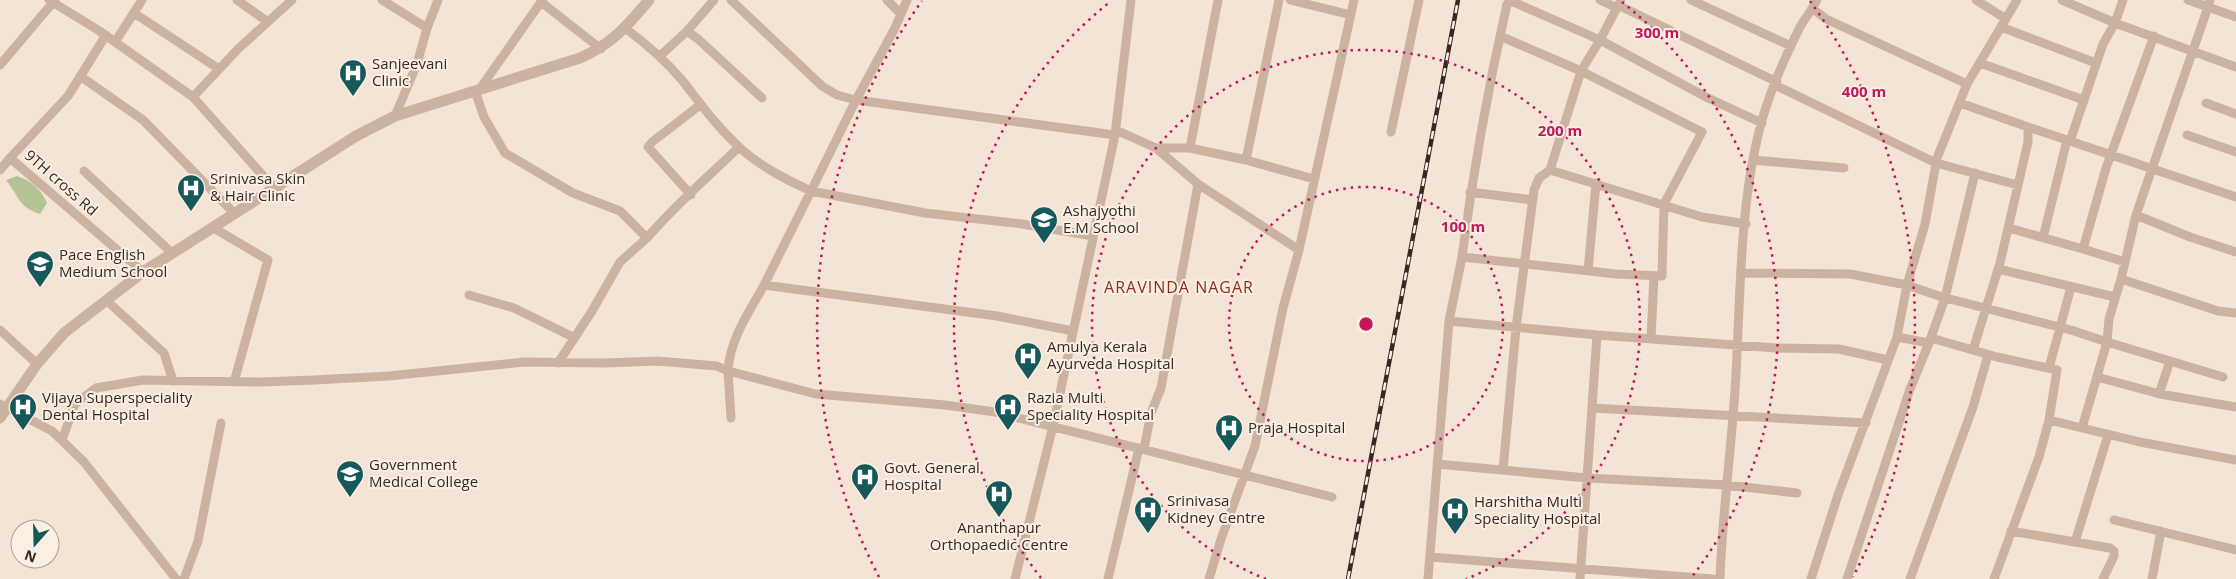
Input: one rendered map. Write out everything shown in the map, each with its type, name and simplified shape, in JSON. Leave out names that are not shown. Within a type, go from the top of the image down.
[{"type":"street","points":[[115,42],[142,0]]},
{"type":"street","points":[[237,0],[268,22]]},
{"type":"street","points":[[193,97],[219,69],[292,0]]},
{"type":"street","points":[[382,0],[427,28]]},
{"type":"street","points":[[394,116],[417,64],[427,28],[438,0]]},
{"type":"street","points":[[0,418],[3,406],[64,333],[143,272],[234,212],[356,136],[394,116],[580,58],[601,49],[625,28],[650,0]]},
{"type":"street","points":[[731,0],[822,86],[837,95],[856,100],[1115,132],[1156,148],[1198,184],[1299,250]]},
{"type":"street","points":[[887,0],[901,14]]},
{"type":"street","points":[[731,418],[728,372],[729,353],[733,343],[812,191],[907,0]]},
{"type":"street","points":[[1015,579],[1053,426],[1115,132],[1130,0]]},
{"type":"street","points":[[1190,148],[1218,0]]},
{"type":"street","points":[[1246,160],[1280,0]]},
{"type":"street","points":[[1290,0],[1351,15]]},
{"type":"street","points":[[1209,579],[1221,538],[1255,446],[1283,308],[1299,250],[1354,0]]},
{"type":"street","points":[[1391,132],[1419,0]]},
{"type":"street","points":[[1600,0],[1619,4],[1776,84],[1936,162],[2018,185]]},
{"type":"street","points":[[1691,0],[1791,46]]},
{"type":"street","points":[[1976,0],[2003,23],[2096,63]]},
{"type":"street","points":[[1811,579],[1838,496],[1897,337],[1907,285],[1925,224],[1936,162],[1967,84],[2017,0]]},
{"type":"street","points":[[2062,0],[2115,23],[2236,67]]},
{"type":"street","points":[[2043,238],[2069,140],[2103,44],[2115,23],[2123,0]]},
{"type":"street","points":[[2188,0],[2209,3],[2236,17]]},
{"type":"street","points":[[0,65],[52,1],[106,35],[193,97],[273,187]]},
{"type":"street","points":[[477,91],[542,1],[601,49]]},
{"type":"street","points":[[1428,579],[1449,321],[1462,257],[1470,192],[1507,4],[1511,1],[1600,40],[1708,98],[1762,123]]},
{"type":"street","points":[[660,56],[687,31],[710,2]]},
{"type":"street","points":[[2082,428],[2107,342],[2109,319],[2121,279],[2136,215],[2209,3]]},
{"type":"street","points":[[1503,470],[1516,328],[1533,200],[1539,178],[1550,170],[1581,71],[1619,4]]},
{"type":"street","points":[[1720,579],[1738,346],[1741,273],[1753,160],[1762,123],[1800,27],[1815,4],[1826,19],[1967,84]]},
{"type":"street","points":[[134,13],[219,69]]},
{"type":"street","points":[[625,28],[660,56],[700,105],[739,147],[775,174],[812,191],[925,213],[1022,224],[1093,236]]},
{"type":"street","points":[[687,31],[762,98]]},
{"type":"street","name":"9TH cross Rd","points":[[106,35],[68,96],[10,158],[143,272]]},
{"type":"street","points":[[1462,257],[1524,265],[1662,276],[1664,204],[1702,132],[1581,71],[1500,36]]},
{"type":"street","points":[[2082,249],[2111,154],[2154,36]]},
{"type":"street","points":[[1980,63],[2084,100]]},
{"type":"street","points":[[80,76],[143,120],[234,212]]},
{"type":"street","points":[[477,91],[484,117],[505,153],[573,193],[620,211],[647,238]]},
{"type":"street","points":[[1960,103],[2236,197]]},
{"type":"street","points":[[2206,103],[2236,114]]},
{"type":"street","points":[[691,194],[648,147],[700,105]]},
{"type":"street","points":[[1973,350],[1998,269],[2028,142],[2028,127]]},
{"type":"street","points":[[2187,135],[2236,152]]},
{"type":"street","points":[[558,363],[573,337],[592,311],[620,262],[647,238],[668,213],[691,194],[739,147]]},
{"type":"street","points":[[1156,148],[1190,148],[1246,160],[1314,179]]},
{"type":"street","points":[[0,170],[10,158]]},
{"type":"street","points":[[1753,160],[1844,168]]},
{"type":"street","points":[[84,170],[172,253]]},
{"type":"street","points":[[1550,170],[1702,216],[1746,224]]},
{"type":"street","points":[[1847,579],[1910,389],[1930,340],[1944,298],[1975,173]]},
{"type":"street","points":[[1588,271],[1596,183]]},
{"type":"street","points":[[1108,579],[1141,448],[1151,413],[1161,388],[1198,184]]},
{"type":"street","points":[[1470,192],[1533,200]]},
{"type":"street","points":[[2136,215],[2190,237],[2236,252]]},
{"type":"street","points":[[212,227],[268,260],[234,382]]},
{"type":"street","points":[[2008,228],[2125,262]]},
{"type":"street","points":[[1998,269],[2116,297]]},
{"type":"street","points":[[1741,273],[1850,274],[1907,285],[1944,298],[2060,327],[2223,376]]},
{"type":"street","points":[[1651,339],[1654,276]]},
{"type":"street","points":[[2121,279],[2218,310],[2236,313]]},
{"type":"street","points":[[764,285],[997,316],[1073,331]]},
{"type":"street","points":[[2049,368],[2071,287]]},
{"type":"street","points":[[469,295],[514,308],[573,337]]},
{"type":"street","points":[[106,300],[164,354],[174,381]]},
{"type":"street","points":[[1449,321],[1597,336],[1738,346],[1839,350],[1888,360]]},
{"type":"street","points":[[0,330],[37,364]]},
{"type":"street","points":[[1580,579],[1597,336]]},
{"type":"street","points":[[1897,337],[1930,340],[2057,370],[2049,420],[2039,457],[1994,579]]},
{"type":"street","points":[[1910,579],[1973,406],[1988,355]]},
{"type":"street","points":[[62,440],[75,404],[96,388],[144,380],[234,382],[389,376],[524,362],[657,361],[717,366],[728,372],[816,394],[944,405],[995,412],[1332,497]]},
{"type":"street","points":[[2159,394],[2170,361]]},
{"type":"street","points":[[2097,377],[2159,394],[2236,407]]},
{"type":"street","points":[[3,406],[52,431],[62,440],[84,462],[176,579]]},
{"type":"street","points":[[1592,408],[1866,423]]},
{"type":"street","points":[[2049,420],[2201,455],[2236,460]]},
{"type":"street","points":[[184,579],[198,542],[221,423]]},
{"type":"street","points":[[2075,542],[2108,434]]},
{"type":"street","points":[[1437,464],[1587,478],[1726,485],[1798,493]]},
{"type":"street","points":[[2114,520],[2236,550]]},
{"type":"street","points":[[2012,531],[2113,549],[2114,556],[2103,579]]},
{"type":"street","points":[[2152,579],[2160,531]]},
{"type":"street","points":[[1430,557],[1713,579]]},
{"type":"green space","points":[[17,176],[35,186],[45,198],[47,203],[40,214],[23,204],[6,180]]},
{"type":"railway","points":[[1348,579],[1458,0]]},
{"type":"place","name":"Sanjeevani Clinic","points":[[353,97]]},
{"type":"place","name":"Srinivasa Skin & Hair Clinic","points":[[191,212]]},
{"type":"place","name":"Ashajyothi E.M School","points":[[1044,244]]},
{"type":"place","name":"Pace English Medium School","points":[[40,288]]},
{"type":"place","name":"Amulya Kerala Ayurveda Hospital","points":[[1028,380]]},
{"type":"place","name":"Vijaya Superspeciality Dental Hospital","points":[[23,431]]},
{"type":"place","name":"Razia Multi Speciality Hospital","points":[[1008,431]]},
{"type":"place","name":"Praja Hospital","points":[[1229,452]]},
{"type":"place","name":"Government Medical College","points":[[350,498]]},
{"type":"place","name":"Govt. General Hospital","points":[[865,501]]},
{"type":"place","name":"Ananthapur Orthopaedic Centre","points":[[999,518]]},
{"type":"place","name":"Srinivasa Kidney Centre","points":[[1148,534]]},
{"type":"place","name":"Harshitha Multi Speciality Hospital","points":[[1455,535]]},
{"type":"district","name":"ARAVINDA NAGAR","points":[[1179,287]]}]
